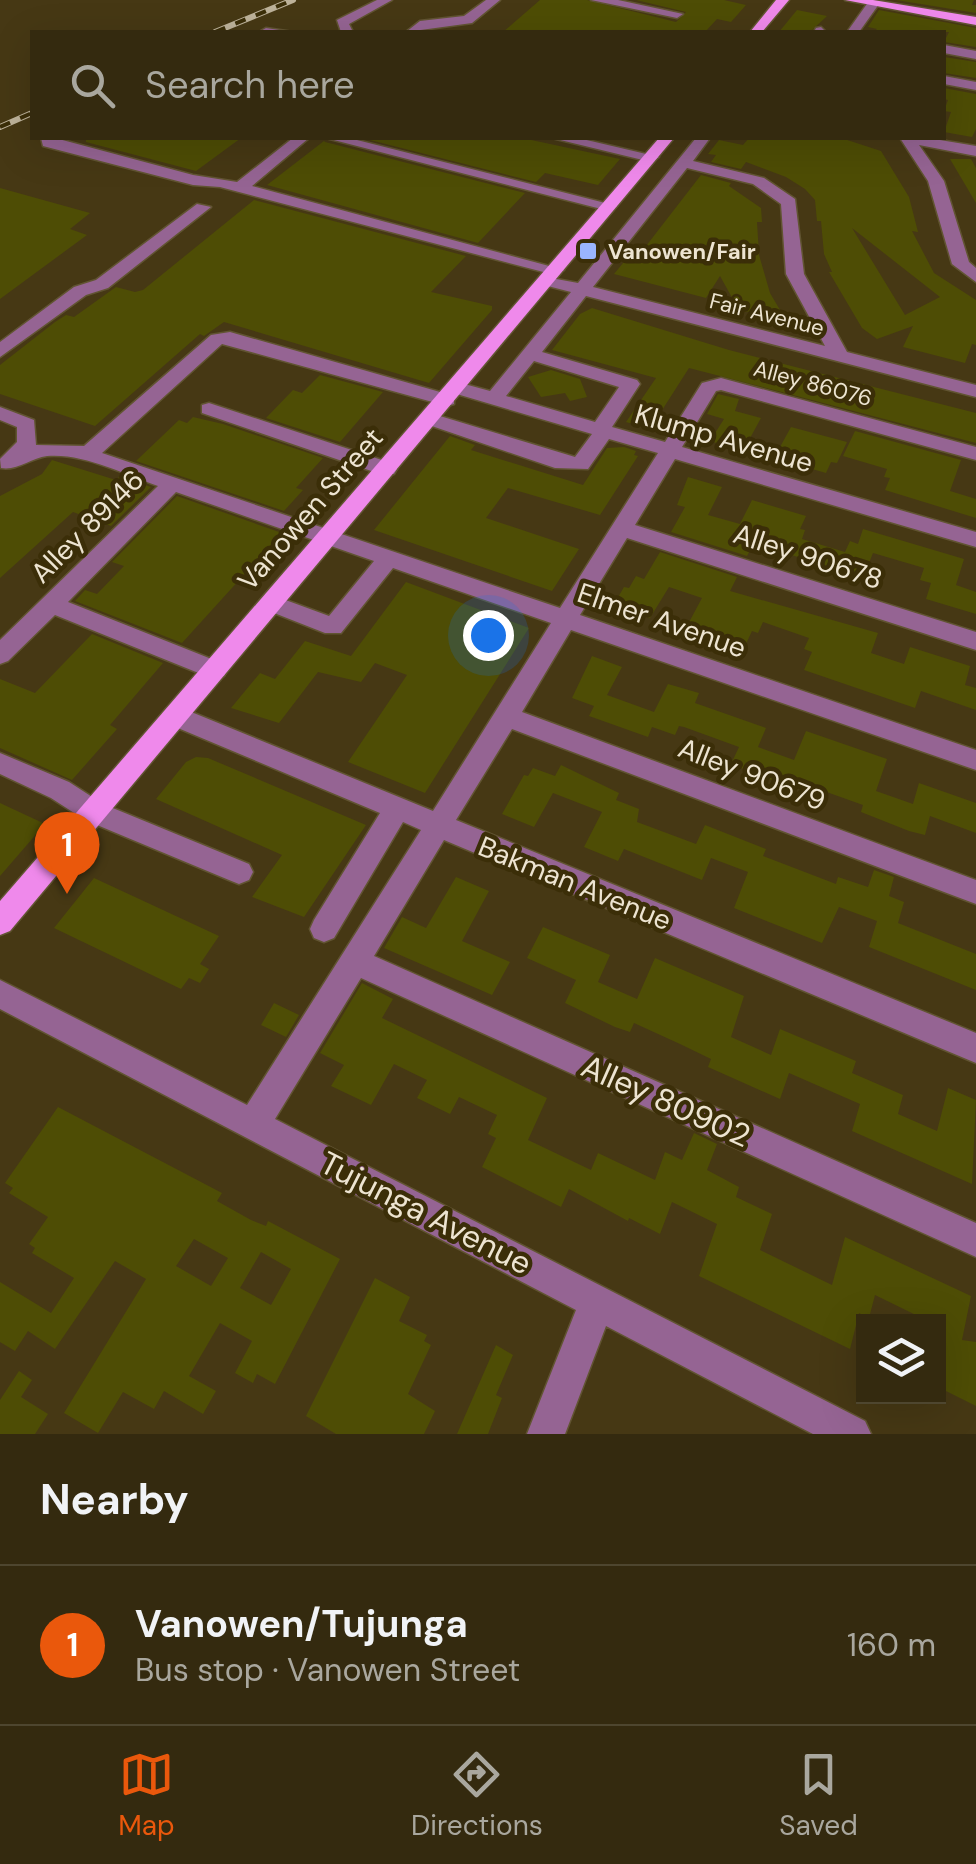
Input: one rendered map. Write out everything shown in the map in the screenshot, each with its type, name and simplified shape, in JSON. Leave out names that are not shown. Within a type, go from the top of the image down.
[{"type":"main road","points":[[758,30],[783,0]]},
{"type":"main road","points":[[851,0],[976,21]]},
{"type":"main road","name":"Vanowen Street","points":[[0,922],[665,140]]},
{"type":"street","points":[[346,30],[342,23],[386,0]]},
{"type":"street","points":[[416,30],[424,24],[468,20],[494,0]]},
{"type":"street","points":[[597,0],[676,14]]},
{"type":"street","points":[[854,30],[873,4]]},
{"type":"street","points":[[946,49],[976,55]]},
{"type":"street","points":[[946,80],[976,86]]},
{"type":"street","name":"Fair Avenue","points":[[48,140],[193,180],[240,187],[550,275],[582,289],[976,391]]},
{"type":"street","points":[[240,187],[299,140]]},
{"type":"street","points":[[341,140],[614,200]]},
{"type":"street","points":[[370,140],[614,200]]},
{"type":"street","points":[[571,140],[653,154]]},
{"type":"street","points":[[494,399],[701,140]]},
{"type":"street","points":[[907,140],[936,181],[961,264],[976,276]]},
{"type":"street","points":[[916,140],[976,152]]},
{"type":"street","points":[[619,141],[653,154]]},
{"type":"street","points":[[683,164],[758,182],[789,202],[794,274],[839,356]]},
{"type":"street","points":[[0,351],[80,290],[102,284],[203,207]]},
{"type":"street","name":"Klump Avenue","points":[[88,454],[217,339],[230,338],[452,394],[494,399],[976,540]]},
{"type":"street","points":[[430,419],[562,463],[581,464],[630,384],[530,354]]},
{"type":"street","name":"Alley 86076","points":[[670,450],[714,384],[976,454]]},
{"type":"street","points":[[208,409],[387,468]]},
{"type":"street","points":[[0,413],[27,424],[28,444],[5,465]]},
{"type":"street","name":"Elmer Avenue","points":[[5,465],[42,450],[88,454],[976,760]]},
{"type":"street","points":[[254,1124],[670,450]]},
{"type":"street","name":"Alley 89146","points":[[0,655],[174,482]]},
{"type":"street","name":"Alley 90678","points":[[622,529],[976,641]]},
{"type":"street","points":[[272,603],[333,628],[390,558]]},
{"type":"street","points":[[51,604],[215,670]]},
{"type":"street","name":"Bakman Avenue","points":[[175,716],[976,1048]]},
{"type":"street","name":"Alley 90679","points":[[505,716],[976,892]]},
{"type":"street","points":[[0,763],[60,790],[94,812],[239,872]]},
{"type":"street","points":[[324,929],[397,808]]},
{"type":"street","name":"Alley 80902","points":[[355,961],[976,1240]]},
{"type":"street","name":"Tujunga Avenue","points":[[0,994],[852,1434]]},
{"type":"street","points":[[546,1434],[597,1302]]},
{"type":"building","points":[[540,0],[587,0],[676,22],[686,12],[636,0],[724,0],[746,5],[731,22],[717,19],[707,30],[505,30]]},
{"type":"building","points":[[896,0],[974,0],[976,13]]},
{"type":"building","points":[[797,10],[827,16],[812,30],[781,30]]},
{"type":"building","points":[[879,10],[976,28],[976,47],[946,42],[946,30],[868,27]]},
{"type":"building","points":[[946,57],[976,62],[976,78],[946,73]]},
{"type":"building","points":[[946,88],[976,94],[976,129],[972,137],[946,132],[951,112],[946,111]]},
{"type":"building","points":[[86,140],[238,140],[196,171]]},
{"type":"building","points":[[370,140],[531,140],[620,159],[598,185],[545,173],[536,182]]},
{"type":"building","points":[[719,140],[743,145],[747,140],[847,140],[881,151],[909,197],[918,232],[912,231],[934,273],[976,300],[976,345],[972,344],[965,363],[903,347],[913,326],[877,339],[862,328],[829,272],[815,200],[786,177],[746,162],[741,169],[711,162],[716,155],[708,154]],"holes":[[[852,228],[940,297],[905,315]]]},
{"type":"building","points":[[324,141],[525,193],[478,243],[267,185]]},
{"type":"building","points":[[950,159],[971,159],[976,168],[976,203]]},
{"type":"building","points":[[701,175],[731,183],[729,186],[761,208],[762,222],[757,222],[759,255],[770,293],[780,310],[740,312],[720,276],[706,298],[614,274],[628,257],[636,259]]},
{"type":"building","points":[[0,188],[90,213],[70,229],[87,235],[0,299]]},
{"type":"building","points":[[254,200],[466,256],[431,292],[492,306],[492,310],[429,383],[224,322],[204,336],[200,334],[95,426],[0,394],[0,365],[55,322],[66,315],[74,317],[116,287],[143,290]]},
{"type":"building","points":[[592,308],[729,350],[976,413],[976,443],[689,368],[650,429],[626,422],[656,378],[552,350],[580,314]]},
{"type":"building","points":[[551,370],[580,379],[587,397],[570,401],[565,393],[541,397],[528,377]]},
{"type":"building","points":[[320,375],[383,392],[340,442],[266,418],[293,390],[302,393]]},
{"type":"building","points":[[718,394],[739,399],[735,411],[761,418],[743,451],[710,441],[724,419],[707,414]]},
{"type":"building","points":[[193,417],[323,458],[296,488],[303,490],[284,511],[136,461],[179,420],[187,423]]},
{"type":"building","points":[[791,427],[847,442],[837,463],[831,462],[826,473],[774,458]]},
{"type":"building","points":[[855,431],[961,460],[950,491],[976,499],[976,518],[885,490],[890,478],[884,477],[887,469],[843,456]]},
{"type":"building","points":[[450,436],[475,445],[471,450],[583,485],[607,448],[624,447],[636,451],[634,455],[638,456],[600,515],[508,488],[486,518],[579,549],[552,591],[374,530]]},
{"type":"building","points":[[52,460],[151,487],[111,526],[73,512],[0,578],[0,496],[42,474]]},
{"type":"building","points":[[688,477],[722,487],[708,515],[740,524],[752,500],[806,516],[800,529],[805,530],[802,539],[845,552],[850,541],[858,544],[863,529],[964,559],[956,585],[976,592],[976,614],[926,599],[931,583],[920,580],[924,568],[873,553],[863,578],[754,543],[747,556],[671,532],[685,507],[677,505]]},
{"type":"building","points":[[177,496],[282,533],[182,643],[75,601],[85,590],[97,594],[124,566],[112,562]]},
{"type":"building","points":[[660,552],[737,577],[730,591],[878,633],[871,653],[904,664],[910,647],[970,666],[965,685],[976,688],[976,710],[921,691],[915,708],[804,670],[812,652],[804,649],[809,638],[763,622],[758,633],[752,631],[745,646],[687,626],[702,598],[669,587],[650,618],[613,606],[636,576],[644,579]]},
{"type":"building","points":[[406,582],[529,628],[425,793],[348,762],[407,675],[375,663],[361,682],[318,672],[279,723],[231,708],[260,673],[275,679],[305,641],[351,656]]},
{"type":"building","points":[[92,634],[163,663],[110,725],[117,729],[72,780],[0,748],[0,679],[35,693]]},
{"type":"building","points":[[592,656],[622,667],[607,695],[654,712],[668,684],[699,693],[695,703],[766,728],[758,747],[794,760],[806,731],[887,759],[876,791],[913,804],[919,783],[976,803],[976,833],[930,816],[925,835],[909,831],[861,812],[863,805],[793,780],[791,786],[777,782],[731,764],[739,747],[684,727],[679,726],[675,735],[652,727],[648,737],[589,716],[594,706],[572,698]]},
{"type":"building","points":[[196,757],[208,758],[366,825],[304,917],[252,897],[282,855],[156,799],[186,762]]},
{"type":"building","points":[[561,765],[619,793],[616,800],[639,809],[637,822],[696,844],[705,825],[766,849],[763,856],[836,884],[838,877],[868,887],[874,870],[894,877],[889,896],[904,902],[898,923],[976,954],[976,990],[869,947],[877,921],[839,907],[822,943],[734,908],[748,872],[711,858],[702,880],[624,849],[618,861],[584,847],[602,812],[553,793],[534,827],[502,814],[524,775],[528,776],[533,768],[555,776]]},
{"type":"building","points":[[0,803],[45,824],[0,876]]},
{"type":"building","points":[[456,877],[489,891],[462,941],[510,962],[492,995],[384,948],[402,917],[426,928]]},
{"type":"building","points":[[94,878],[219,936],[200,964],[209,969],[200,983],[189,978],[181,989],[54,928]]},
{"type":"building","points":[[543,927],[610,955],[598,982],[637,999],[655,958],[744,996],[731,1037],[771,1055],[780,1029],[856,1061],[852,1073],[903,1095],[898,1114],[937,1131],[948,1088],[976,1100],[972,1184],[852,1131],[860,1104],[789,1073],[780,1099],[708,1067],[711,1059],[634,1023],[630,1032],[565,1003],[576,980],[527,958]]},
{"type":"building","points":[[362,983],[393,999],[382,1018],[547,1098],[528,1140],[591,1170],[598,1153],[655,1180],[665,1152],[682,1160],[694,1133],[717,1144],[707,1170],[739,1187],[736,1197],[772,1214],[760,1250],[832,1285],[845,1237],[971,1296],[962,1340],[976,1342],[976,1406],[946,1391],[946,1314],[914,1314],[875,1295],[870,1314],[856,1314],[850,1349],[699,1276],[717,1224],[672,1202],[660,1234],[569,1189],[561,1207],[482,1167],[496,1138],[488,1134],[497,1115],[459,1097],[450,1114],[417,1098],[427,1080],[394,1064],[371,1105],[331,1086],[344,1065],[320,1053]]},
{"type":"building","points":[[274,1003],[299,1015],[286,1037],[261,1025]]},
{"type":"building","points":[[58,1107],[222,1193],[217,1201],[251,1220],[266,1226],[268,1221],[340,1259],[275,1384],[257,1374],[253,1383],[235,1373],[252,1341],[220,1323],[189,1376],[216,1391],[203,1414],[164,1391],[154,1409],[123,1392],[98,1433],[64,1413],[146,1279],[115,1261],[55,1349],[28,1331],[15,1351],[0,1342],[0,1282],[51,1313],[74,1278],[32,1253],[35,1248],[29,1244],[48,1217],[9,1193],[13,1188],[5,1183]],"holes":[[[194,1239],[228,1258],[211,1286],[176,1266]],[[261,1252],[291,1269],[271,1305],[240,1288]]]},
{"type":"building","points":[[375,1278],[410,1297],[399,1321],[427,1335],[424,1341],[431,1345],[408,1394],[435,1411],[424,1434],[336,1434],[306,1416]]},
{"type":"building","points":[[496,1345],[513,1355],[496,1395],[502,1398],[488,1434],[457,1434]]},
{"type":"building","points":[[19,1371],[32,1380],[21,1397],[48,1414],[35,1434],[0,1434],[0,1400]]},
{"type":"railway","points":[[220,30],[293,0]]},
{"type":"railway","points":[[0,127],[30,114]]},
{"type":"place","name":"Vanowen/Fair","points":[[588,251]]},
{"type":"place","name":"Vanowen/Tujunga","points":[[67,894]]}]
